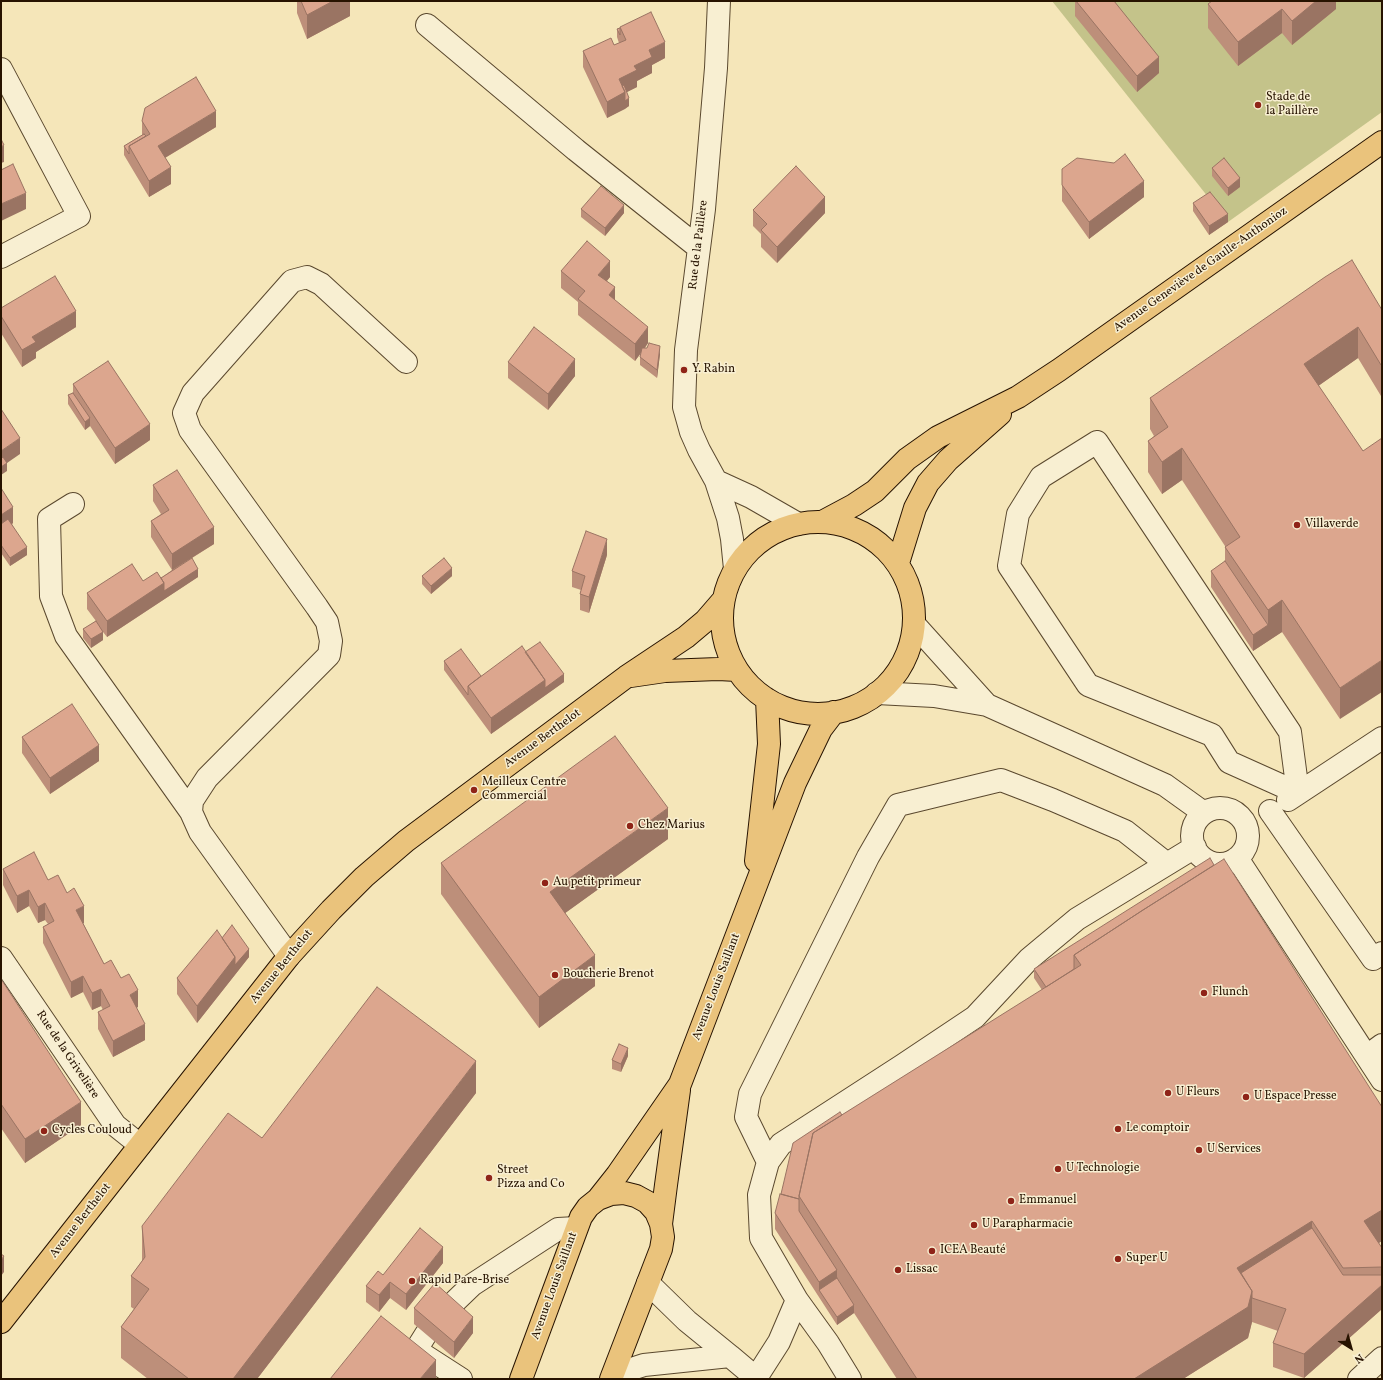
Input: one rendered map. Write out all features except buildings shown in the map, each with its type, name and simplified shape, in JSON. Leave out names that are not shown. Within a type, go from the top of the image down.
[{"type":"main road","name":"Avenue Geneviève de Gaulle-Anthonioz","points":[[898,563],[915,508],[928,483],[948,460],[1018,397],[1174,290],[1382,142]]},
{"type":"main road","name":"Avenue Geneviève de Gaulle-Anthonioz","points":[[824,521],[854,505],[875,491],[907,459],[938,437],[1018,397]]},
{"type":"main road","points":[[824,521],[845,525],[866,534],[883,547],[898,563],[907,582],[913,603],[914,624],[908,650],[896,674],[877,693],[857,706],[834,712],[811,714],[788,709],[767,699],[750,686],[736,670],[726,648],[722,624],[724,599],[728,584],[735,569],[751,548],[773,533],[798,524],[824,521]]},
{"type":"main road","name":"Avenue Berthelot","points":[[1,1322],[289,956],[331,910],[364,877],[406,841],[626,677],[686,637],[705,620],[724,599]]},
{"type":"main road","name":"Avenue Berthelot","points":[[626,677],[664,671],[718,669],[736,670]]},
{"type":"main road","name":"Avenue Louis Saillant","points":[[753,890],[768,744],[767,699]]},
{"type":"main road","name":"Avenue Louis Saillant","points":[[661,1224],[680,1084],[795,783],[821,729],[834,712]]},
{"type":"main road","name":"Avenue Louis Saillant","points":[[521,1379],[581,1217],[588,1207],[598,1199],[638,1147],[680,1084]]},
{"type":"main road","name":"Avenue Louis Saillant","points":[[598,1199],[611,1194],[624,1193],[636,1196],[647,1202],[656,1212],[661,1224],[663,1237],[661,1249],[612,1377]]},
{"type":"street","name":"Rue de la Paillère","points":[[719,1],[716,76],[705,201],[686,350],[684,407],[691,432],[716,481],[728,518],[735,569]]},
{"type":"street","points":[[427,25],[576,150],[699,248]]},
{"type":"street","points":[[1,69],[79,216],[1,257]]},
{"type":"street","points":[[191,812],[192,800],[207,778],[329,655],[331,641],[327,622],[317,606],[190,430],[184,413],[193,393],[292,281],[308,277],[321,284],[406,362]]},
{"type":"street","points":[[1097,442],[1290,732],[1298,793],[1230,762],[1212,735],[1088,685],[1009,566],[1018,514],[1041,477],[1097,442]]},
{"type":"street","points":[[716,481],[751,497],[798,524]]},
{"type":"street","points":[[73,504],[50,519],[50,596],[66,636],[191,812],[200,832],[289,956]]},
{"type":"street","points":[[914,624],[987,705]]},
{"type":"street","points":[[877,693],[934,696],[987,705],[1165,784],[1204,813]]},
{"type":"street","points":[[1247,827],[1382,738]]},
{"type":"street","points":[[768,1162],[746,1117],[750,1094],[868,857],[898,805],[1001,780],[1053,800],[1125,831],[1167,864]]},
{"type":"street","points":[[1221,808],[1237,813],[1243,819],[1247,827],[1247,844],[1243,852],[1230,862],[1222,864],[1213,863],[1206,860],[1199,854],[1192,838],[1193,829],[1204,813],[1221,808]]},
{"type":"street","points":[[1270,812],[1373,959],[1382,953]]},
{"type":"street","points":[[850,1379],[828,1343],[797,1300],[761,1238],[759,1195],[768,1162],[781,1144],[903,1066],[975,1017],[1029,959],[1077,919],[1195,847]]},
{"type":"street","points":[[1237,858],[1375,1051],[1382,1080]]},
{"type":"street","name":"Rue de la Grivelière","points":[[1,958],[115,1125],[140,1145]]},
{"type":"street","points":[[446,1310],[472,1285],[558,1229],[576,1228]]},
{"type":"street","points":[[648,1283],[687,1321],[756,1379],[779,1342],[797,1300]]},
{"type":"street","points":[[426,1334],[416,1350],[461,1379]]},
{"type":"street","points":[[612,1377],[644,1365],[730,1356]]},
{"type":"street","points":[[1359,1379],[1382,1358]]},
{"type":"shaded area","name":"Stade de la Paillère","points":[[1052,1],[1382,1],[1382,112],[1228,222]]},
{"type":"place","name":"Stade de la Paillère","points":[[1258,105]]},
{"type":"place","name":"Y. Rabin","points":[[684,370]]},
{"type":"place","name":"Villaverde","points":[[1297,525]]},
{"type":"place","name":"Meilleux Centre Commercial","points":[[474,790]]},
{"type":"place","name":"Chez Marius","points":[[630,826]]},
{"type":"place","name":"Au petit primeur","points":[[545,883]]},
{"type":"place","name":"Boucherie Brenot","points":[[555,975]]},
{"type":"place","name":"Flunch","points":[[1204,993]]},
{"type":"place","name":"U Fleurs","points":[[1168,1093]]},
{"type":"place","name":"U Espace Presse","points":[[1246,1097]]},
{"type":"place","name":"Le comptoir","points":[[1118,1129]]},
{"type":"place","name":"Cycles Couloud","points":[[44,1131]]},
{"type":"place","name":"U Services","points":[[1199,1150]]},
{"type":"place","name":"U Technologie","points":[[1058,1169]]},
{"type":"place","name":"Street Pizza and Co","points":[[489,1178]]},
{"type":"place","name":"Emmanuel","points":[[1011,1201]]},
{"type":"place","name":"U Parapharmacie","points":[[974,1225]]},
{"type":"place","name":"ICEA Beauté","points":[[932,1251]]},
{"type":"place","name":"Super U","points":[[1118,1259]]},
{"type":"place","name":"Lissac","points":[[898,1270]]},
{"type":"place","name":"Rapid Pare-Brise","points":[[412,1281]]}]
